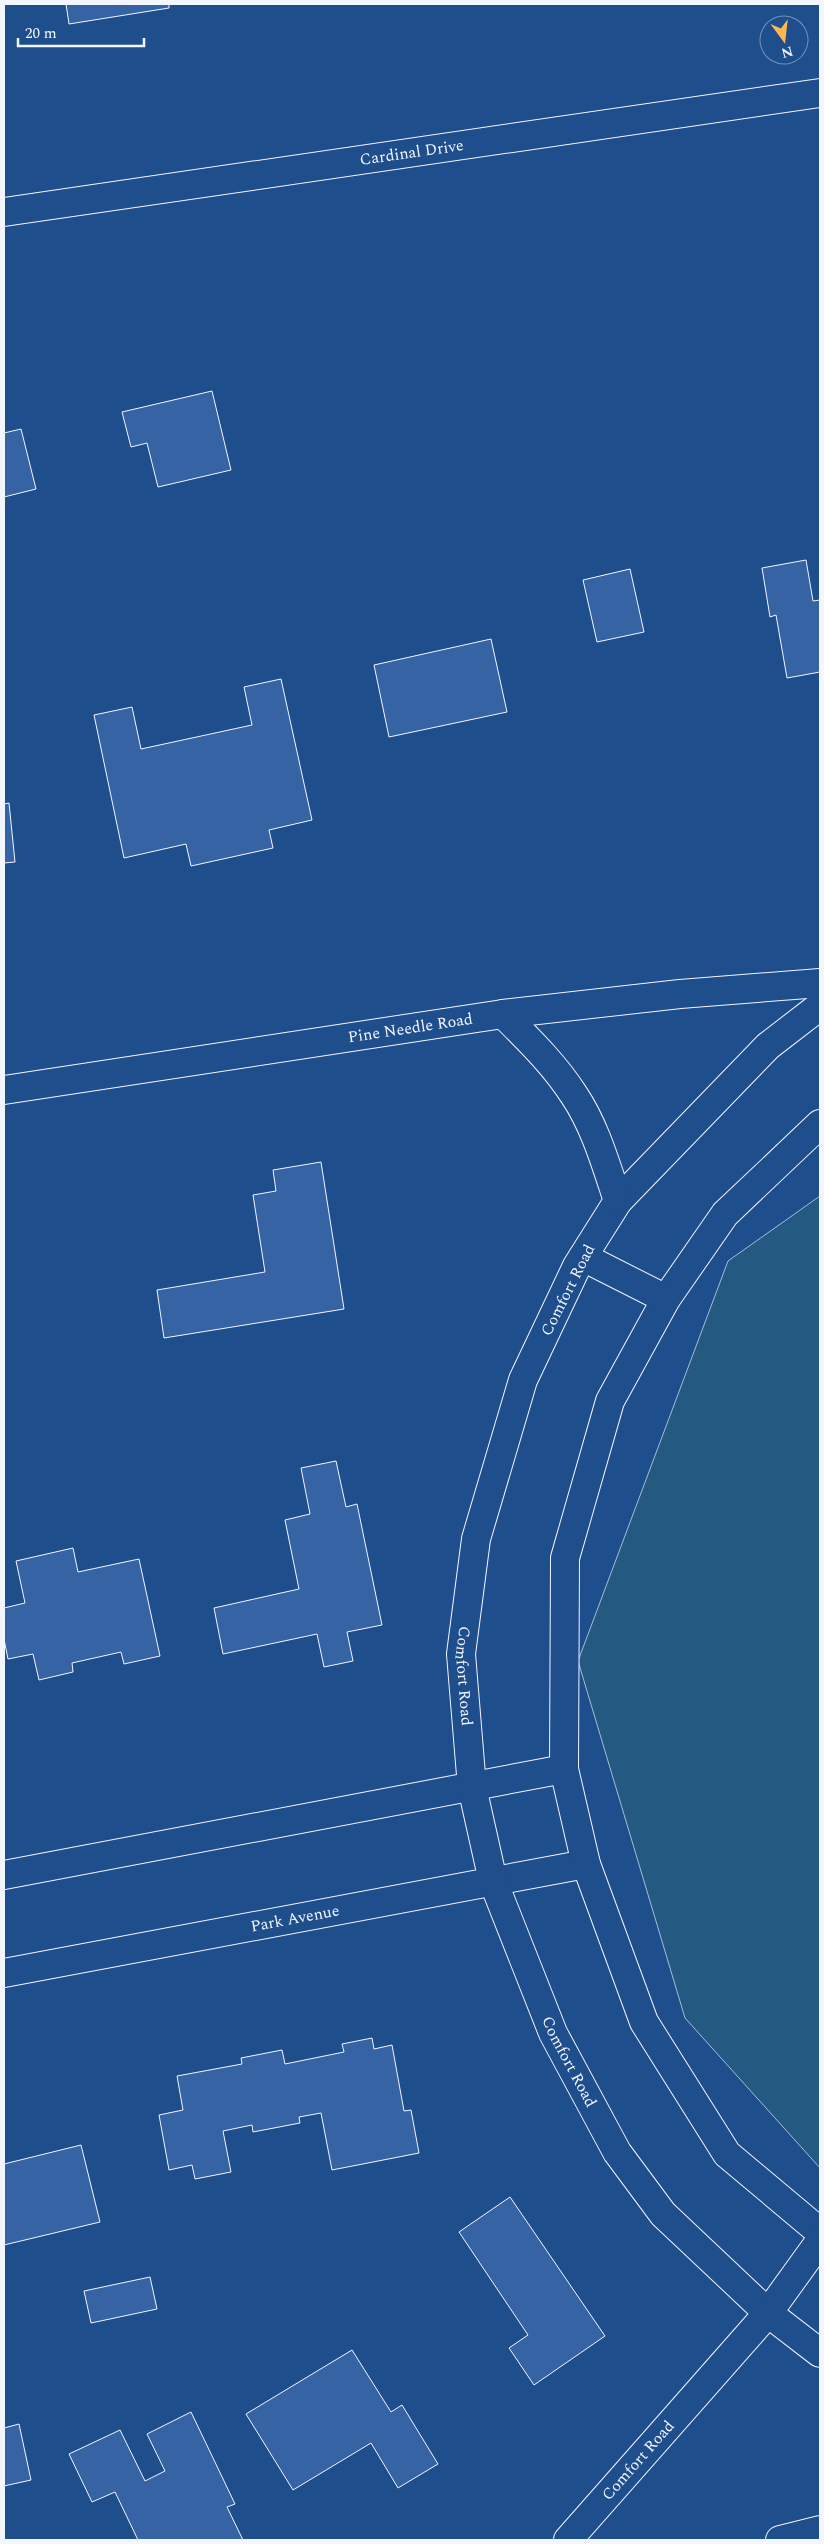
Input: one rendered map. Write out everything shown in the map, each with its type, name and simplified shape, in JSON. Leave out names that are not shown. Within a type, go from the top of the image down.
[{"type":"street","name":"Cardinal Drive","points":[[4,212],[820,93]]},
{"type":"street","name":"Pine Needle Road","points":[[4,1090],[503,1014],[680,994],[820,983]]},
{"type":"street","name":"Comfort Road","points":[[820,1006],[768,1046],[618,1201],[583,1257],[523,1380],[476,1539],[461,1654],[472,1787],[493,1881],[553,2033],[617,2152],[663,2214],[768,2313],[820,2353]]},
{"type":"street","points":[[503,1014],[543,1053],[575,1096],[601,1150],[618,1201]]},
{"type":"street","points":[[820,1124],[725,1214],[666,1299],[610,1401],[565,1558],[564,1770],[586,1864],[644,2022],[727,2154],[820,2232]]},
{"type":"street","points":[[583,1257],[666,1299]]},
{"type":"street","points":[[4,1875],[564,1770]]},
{"type":"street","name":"Park Avenue","points":[[4,1973],[586,1864]]},
{"type":"street","name":"Comfort Road","points":[[568,2540],[768,2313],[820,2241]]},
{"type":"street","points":[[780,2540],[820,2530]]},
{"type":"shaded area","points":[[820,1196],[820,2168],[685,2018],[578,1661],[728,1261]]},
{"type":"building","points":[[66,4],[169,4],[169,8],[69,24]]},
{"type":"building","points":[[212,391],[231,470],[158,487],[147,443],[131,447],[122,412]]},
{"type":"building","points":[[21,429],[36,489],[4,497],[4,433]]},
{"type":"building","points":[[806,560],[813,601],[820,600],[820,672],[787,678],[776,615],[770,617],[762,568]]},
{"type":"building","points":[[630,569],[644,632],[597,642],[583,580]]},
{"type":"building","points":[[491,639],[507,712],[389,737],[374,665]]},
{"type":"building","points":[[281,679],[312,820],[269,830],[273,848],[191,866],[186,844],[124,858],[94,715],[132,707],[141,749],[252,725],[244,687]]},
{"type":"building","points":[[9,803],[15,862],[4,863],[4,804]]},
{"type":"building","points":[[321,1162],[344,1309],[164,1338],[157,1290],[265,1272],[253,1195],[276,1191],[273,1170]]},
{"type":"building","points":[[336,1461],[346,1507],[357,1504],[382,1625],[347,1632],[353,1661],[324,1667],[317,1634],[223,1654],[214,1608],[299,1589],[285,1520],[310,1514],[301,1468]]},
{"type":"building","points":[[73,1548],[78,1572],[139,1559],[160,1656],[124,1664],[121,1652],[72,1663],[73,1672],[39,1680],[33,1654],[8,1659],[4,1639],[4,1608],[25,1603],[16,1561]]},
{"type":"building","points":[[372,2038],[374,2049],[392,2045],[404,2111],[411,2110],[419,2153],[332,2170],[321,2113],[299,2117],[300,2123],[253,2132],[252,2125],[223,2131],[231,2172],[195,2179],[192,2165],[169,2170],[159,2115],[183,2110],[177,2076],[242,2064],[241,2058],[282,2050],[285,2064],[344,2052],[342,2044]]},
{"type":"building","points":[[81,2145],[100,2222],[4,2245],[4,2164]]},
{"type":"building","points":[[510,2197],[605,2336],[534,2385],[509,2348],[528,2335],[459,2232]]},
{"type":"building","points":[[150,2277],[157,2309],[91,2323],[84,2291]]},
{"type":"building","points":[[352,2350],[391,2412],[402,2405],[438,2464],[398,2488],[371,2443],[293,2490],[246,2414]]},
{"type":"building","points":[[191,2412],[235,2504],[227,2507],[243,2540],[138,2540],[115,2492],[92,2502],[69,2454],[120,2430],[145,2481],[165,2471],[147,2434]]},
{"type":"building","points":[[19,2424],[31,2480],[4,2486],[4,2428]]}]
